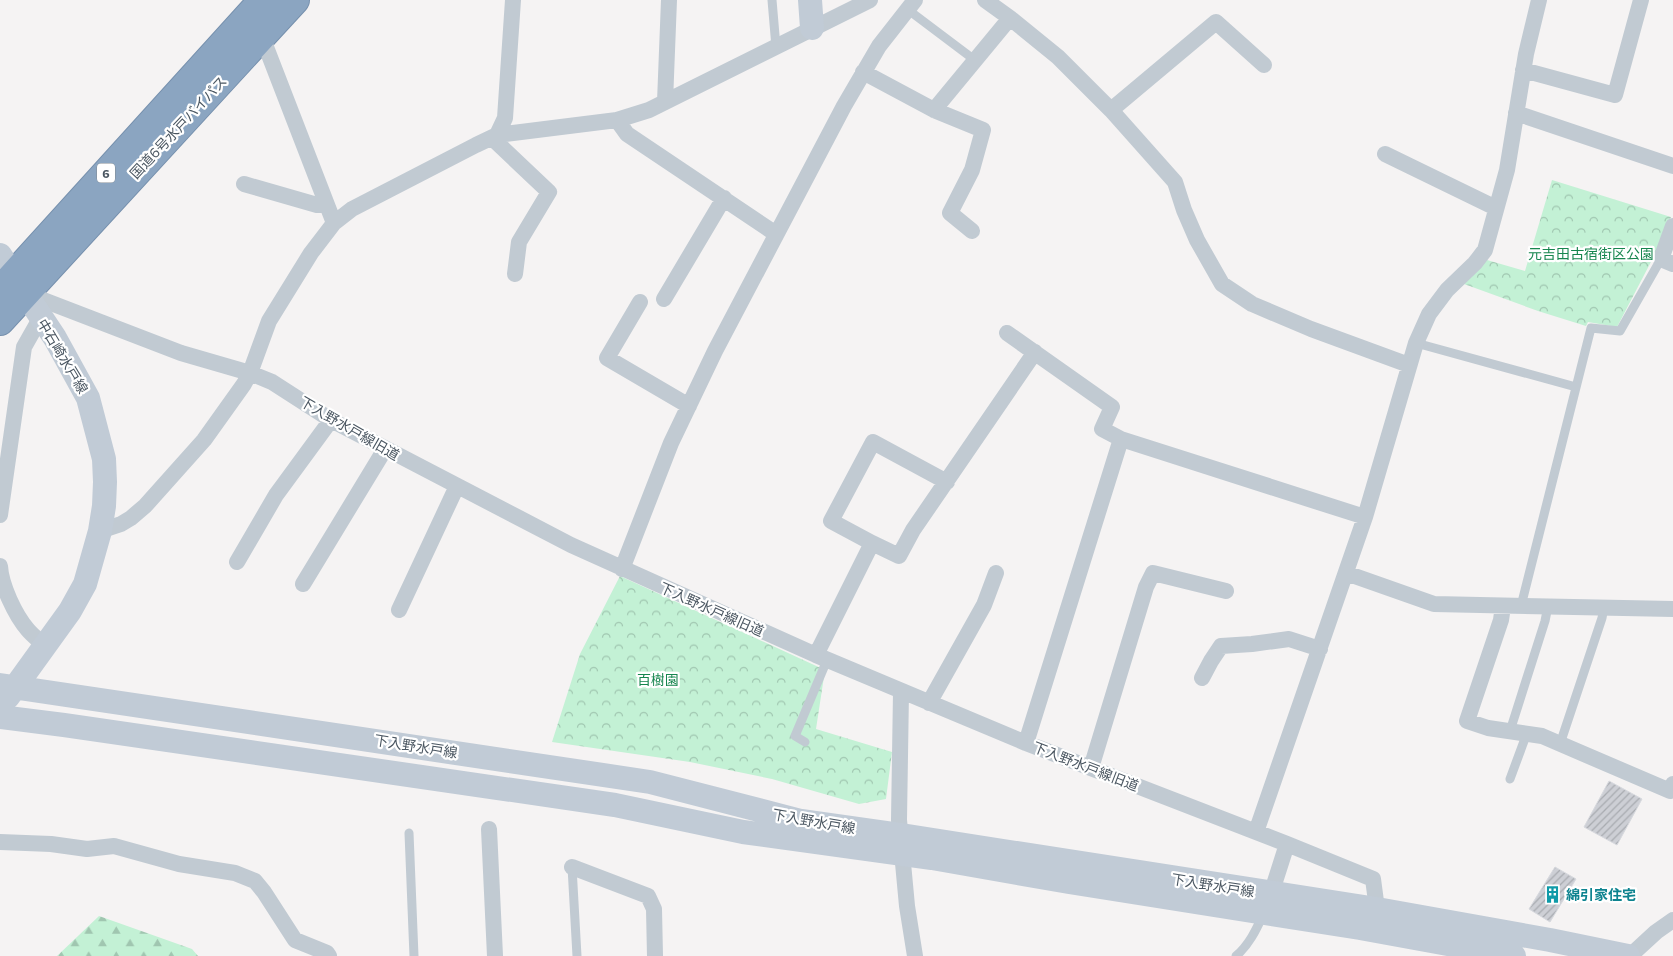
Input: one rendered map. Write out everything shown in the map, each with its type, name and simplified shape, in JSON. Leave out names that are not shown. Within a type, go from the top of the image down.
[{"type":"highway","name":"国道6号水戸バイパス","points":[[0,321],[19,288],[256,12],[295,0]]},
{"type":"main road","points":[[810,0],[812,28]]},
{"type":"main road","name":"中石崎水戸線","points":[[0,707],[8,685],[45,646],[85,584],[100,531],[104,506],[104,459],[88,398],[80,382],[19,288]]},
{"type":"main road","name":"下入野水戸線","points":[[8,685],[650,782],[801,821],[1069,882],[1268,903],[1377,910],[1550,940],[1629,956]]},
{"type":"main road","name":"下入野水戸線","points":[[0,717],[615,805],[743,832],[902,844]]},
{"type":"main road","name":"下入野水戸線","points":[[1268,903],[1447,950],[1514,956]]},
{"type":"street","points":[[495,136],[505,118],[513,0]]},
{"type":"street","points":[[665,102],[669,0]]},
{"type":"street","points":[[100,531],[121,524],[131,518],[204,440],[250,373],[268,321],[311,253],[334,222],[352,209],[476,144],[495,136],[617,120],[649,110],[870,0]]},
{"type":"street","points":[[985,0],[1058,56],[1111,110],[1175,182],[1184,210],[1197,240],[1222,284],[1252,304],[1311,329],[1409,365]]},
{"type":"street","points":[[1256,832],[1365,517],[1416,343],[1429,314],[1447,290],[1475,263],[1485,250],[1506,170],[1523,70],[1539,0]]},
{"type":"street","points":[[1523,70],[1615,95],[1641,0]]},
{"type":"street","points":[[622,569],[671,444],[776,234],[863,72],[879,46],[911,4]]},
{"type":"street","points":[[256,12],[334,222]]},
{"type":"street","points":[[934,110],[1010,18]]},
{"type":"street","points":[[1111,110],[1216,22],[1264,65]]},
{"type":"street","points":[[863,72],[934,110],[983,130],[972,170],[950,213],[972,231]]},
{"type":"street","points":[[1516,113],[1673,166]]},
{"type":"street","points":[[617,120],[627,134],[776,234]]},
{"type":"street","points":[[495,136],[549,192],[518,242],[515,274]]},
{"type":"street","points":[[1384,154],[1496,208]]},
{"type":"street","points":[[244,184],[317,205],[328,205]]},
{"type":"street","points":[[664,299],[724,198]]},
{"type":"street","points":[[1667,262],[1673,226]]},
{"type":"street","points":[[0,515],[24,347],[19,288]]},
{"type":"street","name":"下入野水戸線旧道","points":[[19,288],[181,353],[250,373],[275,384],[331,420],[570,546],[821,658],[1026,743],[1373,879],[1377,910]]},
{"type":"street","points":[[640,302],[607,358],[689,406]]},
{"type":"street","points":[[1007,333],[1112,407],[1102,429],[1122,439],[1365,517]]},
{"type":"street","points":[[947,482],[873,442],[831,521],[899,556],[913,530],[947,482],[1036,352]]},
{"type":"street","points":[[237,562],[276,494],[331,420]]},
{"type":"street","points":[[1026,743],[1122,439]]},
{"type":"street","points":[[303,584],[385,449]]},
{"type":"street","points":[[399,610],[457,486]]},
{"type":"street","points":[[821,658],[872,543]]},
{"type":"street","points":[[0,566],[0,574],[14,609],[28,630],[45,646]]},
{"type":"street","points":[[929,703],[984,605],[996,573]]},
{"type":"street","points":[[1092,768],[1146,587],[1154,573],[1226,591]]},
{"type":"street","points":[[1346,573],[1434,604],[1673,609]]},
{"type":"street","points":[[1503,606],[1501,620],[1466,722],[1488,728],[1542,736],[1672,790]]},
{"type":"street","points":[[1202,678],[1221,646],[1289,639],[1320,649]]},
{"type":"street","points":[[901,692],[899,813],[907,906],[915,956]]},
{"type":"street","points":[[490,829],[495,956]]},
{"type":"street","points":[[0,842],[51,844],[87,849],[114,846],[179,864],[235,873],[255,881],[295,940],[327,953],[329,956]]},
{"type":"street","points":[[1268,903],[1287,844]]},
{"type":"street","points":[[572,867],[648,896],[654,909],[655,956]]},
{"type":"street","points":[[1629,956],[1673,920]]},
{"type":"lane","points":[[772,0],[776,47]]},
{"type":"lane","points":[[911,4],[976,60]]},
{"type":"lane","points":[[1521,606],[1591,328],[1620,331],[1667,262]]},
{"type":"lane","points":[[1416,343],[1576,387]]},
{"type":"lane","points":[[1510,779],[1518,732],[1548,606]]},
{"type":"lane","points":[[1560,744],[1604,607]]},
{"type":"lane","points":[[805,742],[795,736],[821,658]]},
{"type":"lane","points":[[409,832],[414,956]]},
{"type":"lane","points":[[572,867],[576,956]]},
{"type":"lane","points":[[1236,956],[1243,950],[1254,933],[1268,903]]},
{"type":"green space","name":"元吉田古宿街区公園","points":[[1552,180],[1671,217],[1654,256],[1617,327],[1588,322],[1586,326],[1464,284],[1487,260],[1525,271]]},
{"type":"green space","name":"百樹園","points":[[620,576],[825,670],[816,729],[892,752],[886,799],[859,804],[772,779],[690,762],[552,742],[580,654]]},
{"type":"green space","points":[[99,916],[192,949],[198,956],[57,956]]},
{"type":"building","points":[[1609,781],[1642,799],[1617,845],[1584,827]]},
{"type":"building","name":"綿引家住宅","points":[[1555,867],[1576,879],[1550,922],[1529,909]]},
{"type":"place","name":"綿引家住宅","points":[[1552,894]]}]
